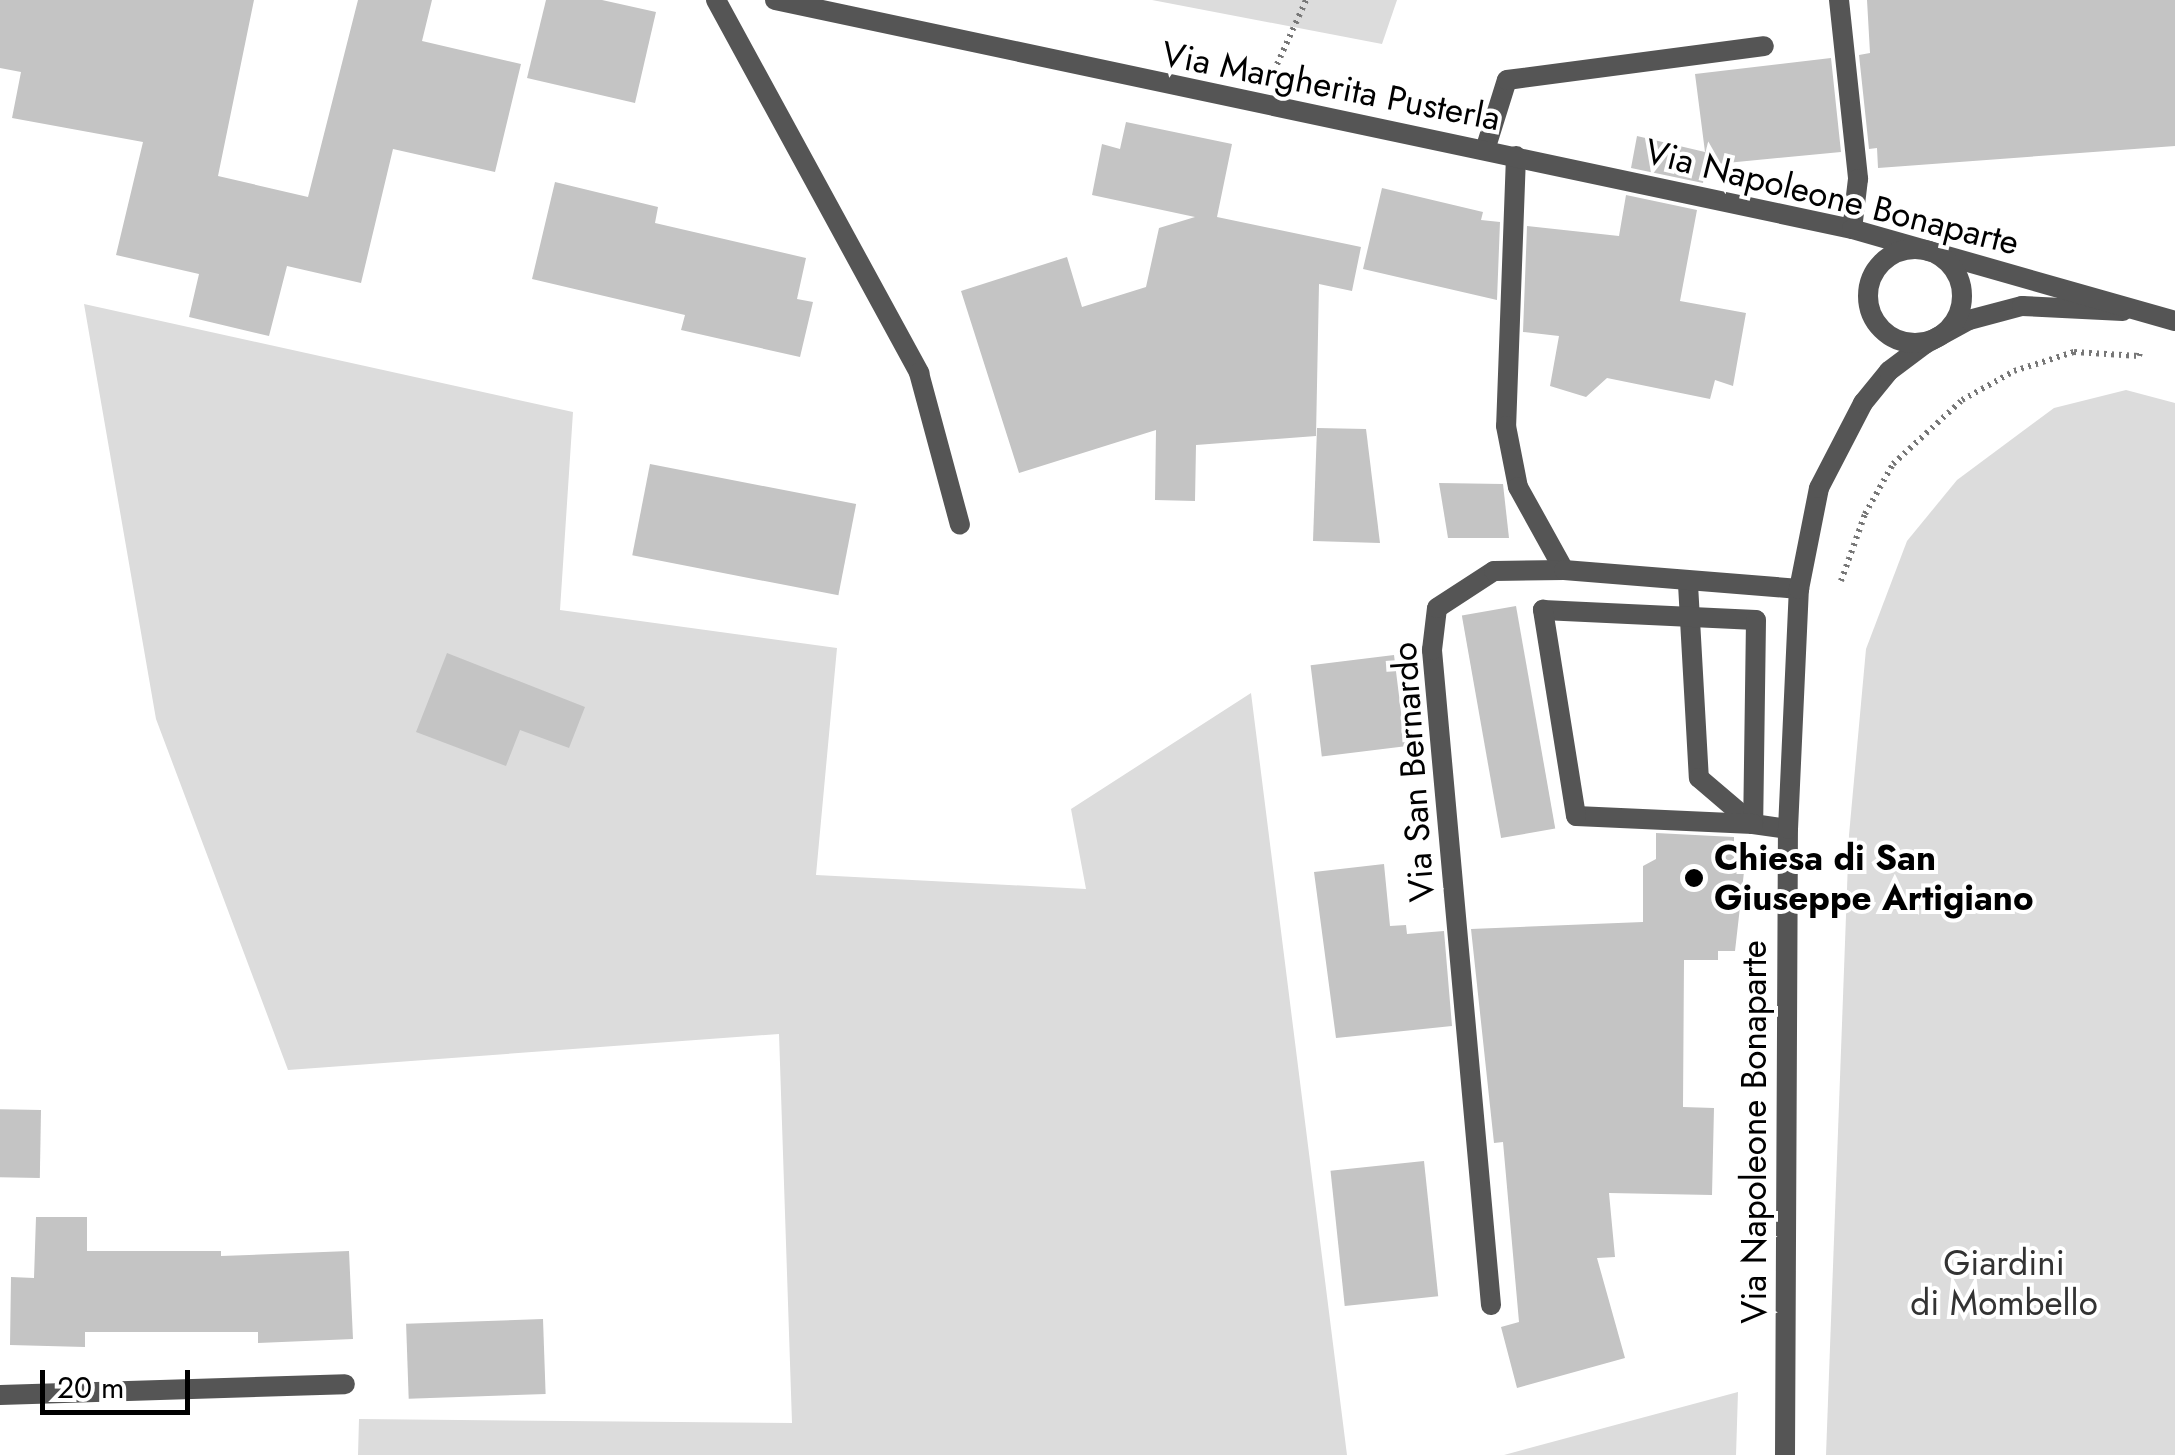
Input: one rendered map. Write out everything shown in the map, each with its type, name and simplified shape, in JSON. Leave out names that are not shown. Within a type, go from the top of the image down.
[{"type":"street","points":[[716,0],[919,373],[960,525]]},
{"type":"street","name":"Via Margherita Pusterla","points":[[776,0],[1256,106],[1516,156],[1506,426],[1518,488],[1564,570]]},
{"type":"street","points":[[1839,0],[1858,179],[1852,229]]},
{"type":"street","points":[[1486,150],[1507,80],[1764,46]]},
{"type":"street","name":"Via Napoleone Bonaparte","points":[[1516,156],[1852,229],[2175,321]]},
{"type":"street","points":[[1904,250],[1926,250],[1949,263],[1961,289],[1958,315],[1940,336],[1912,343],[1895,339],[1878,325],[1867,300],[1872,275],[1884,260],[1904,250]]},
{"type":"street","name":"Via Napoleone Bonaparte","points":[[1785,1455],[1788,829],[1799,589],[1819,488],[1846,428],[1890,371],[1968,320],[2022,306],[2139,313]]},
{"type":"street","name":"Via San Bernardo","points":[[1491,1305],[1432,650],[1437,608],[1464,586],[1494,571],[1564,570],[1688,584],[1799,589]]},
{"type":"street","points":[[1688,584],[1686,620],[1699,778],[1753,824]]},
{"type":"street","points":[[1753,824],[1756,620],[1686,620],[1543,610],[1576,816],[1788,829]]},
{"type":"street","points":[[0,1396],[344,1384]]},
{"type":"path","points":[[1256,106],[1306,0]]},
{"type":"path","points":[[1839,590],[1865,514],[1893,464],[1928,429],[1987,384],[2038,362],[2074,352],[2139,356],[2139,313]]},
{"type":"green space","points":[[1152,0],[1397,0],[1382,44]]},
{"type":"green space","points":[[84,304],[573,412],[560,610],[837,648],[816,875],[1086,889],[1071,809],[1251,693],[1347,1455],[358,1455],[359,1419],[792,1423],[779,1034],[288,1070],[156,719]]},
{"type":"green space","name":"Giardini di Mombello","points":[[2126,390],[2175,403],[2175,1455],[1826,1455],[1849,835],[1866,649],[1907,541],[1957,480],[2054,408]]},
{"type":"green space","points":[[1738,1392],[1736,1455],[1504,1455]]},
{"type":"building","points":[[0,0],[254,0],[218,176],[308,197],[358,0],[432,0],[422,41],[521,64],[495,172],[393,149],[361,283],[287,266],[269,336],[189,317],[199,274],[116,255],[143,142],[12,118],[21,72],[0,68]]},
{"type":"building","points":[[546,0],[602,0],[656,12],[635,103],[527,78]]},
{"type":"building","points":[[1867,0],[2175,0],[2175,146],[1878,168],[1877,148],[1869,149],[1859,55],[1870,53]]},
{"type":"building","points":[[1831,58],[1841,152],[1706,165],[1703,183],[1631,168],[1637,136],[1705,152],[1695,74]]},
{"type":"building","points":[[1126,122],[1232,144],[1217,217],[1361,247],[1352,291],[1319,284],[1316,436],[1196,445],[1195,501],[1155,500],[1156,430],[1019,473],[961,291],[1067,257],[1082,307],[1146,287],[1159,228],[1195,217],[1092,195],[1102,144],[1120,149]]},
{"type":"building","points":[[555,182],[658,207],[655,223],[806,258],[797,299],[813,302],[800,357],[681,330],[685,315],[532,279]]},
{"type":"building","points":[[1382,188],[1483,212],[1481,220],[1500,222],[1497,300],[1363,269]]},
{"type":"building","points":[[1626,195],[1697,210],[1680,301],[1746,313],[1733,386],[1715,380],[1710,399],[1607,378],[1586,397],[1550,386],[1559,336],[1523,332],[1527,226],[1619,236]]},
{"type":"building","points":[[1317,428],[1366,429],[1380,543],[1313,541]]},
{"type":"building","points":[[650,464],[856,504],[838,595],[632,555]]},
{"type":"building","points":[[1439,483],[1503,484],[1509,538],[1448,538]]},
{"type":"building","points":[[1516,606],[1555,829],[1501,838],[1462,616]]},
{"type":"building","points":[[447,653],[585,707],[569,748],[520,730],[506,766],[416,732]]},
{"type":"building","points":[[1394,655],[1405,746],[1322,757],[1311,665]]},
{"type":"building","points":[[1656,833],[1734,837],[1734,859],[1744,872],[1735,951],[1718,951],[1718,960],[1684,960],[1683,1107],[1714,1108],[1712,1195],[1609,1193],[1615,1257],[1597,1258],[1625,1358],[1517,1388],[1501,1327],[1519,1322],[1503,1142],[1494,1143],[1471,929],[1643,922],[1643,866],[1656,859]]},
{"type":"building","points":[[1384,864],[1390,926],[1406,925],[1407,934],[1444,931],[1452,1026],[1336,1038],[1314,872]]},
{"type":"building","points":[[0,1109],[41,1110],[40,1178],[0,1177]]},
{"type":"building","points":[[1424,1161],[1438,1296],[1345,1306],[1331,1171]]},
{"type":"building","points":[[36,1217],[87,1217],[87,1251],[221,1251],[221,1256],[349,1251],[353,1339],[258,1343],[258,1332],[85,1332],[85,1347],[10,1345],[11,1277],[34,1278]]},
{"type":"building","points":[[543,1319],[546,1394],[409,1399],[406,1324]]},
{"type":"place","name":"Chiesa di San Giuseppe Artigiano","points":[[1694,878]]}]
